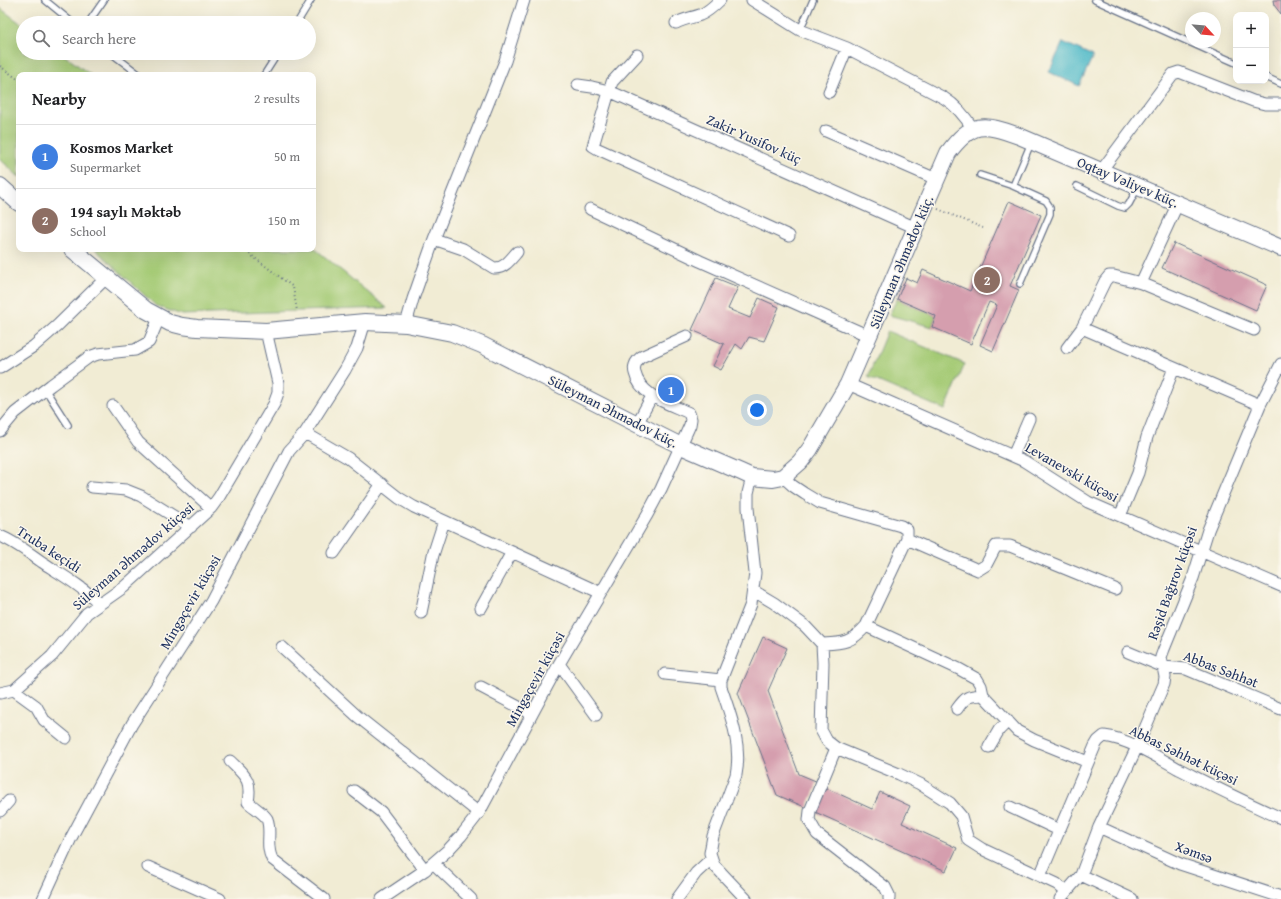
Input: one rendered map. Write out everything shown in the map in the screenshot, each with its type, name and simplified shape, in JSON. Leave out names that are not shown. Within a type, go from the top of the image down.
[{"type":"street","points":[[406,324],[434,239],[505,61],[524,0]]},
{"type":"street","points":[[676,23],[685,18],[701,15],[720,0]]},
{"type":"street","points":[[752,0],[800,30],[848,48],[954,104],[964,114],[973,129]]},
{"type":"street","points":[[829,92],[848,48]]},
{"type":"street","points":[[637,55],[612,82],[593,146],[789,236]]},
{"type":"street","points":[[1101,171],[1173,74],[1179,72],[1265,104],[1281,104]]},
{"type":"street","name":"Zakir Yusifov küç","points":[[578,86],[592,87],[609,91],[916,228]]},
{"type":"street","name":"Oqtay Vəliyev küç.","points":[[973,129],[987,127],[999,129],[1032,141],[1281,248]]},
{"type":"street","name":"Süleyman Əhmədov küç.","points":[[76,252],[136,303],[159,318],[182,326],[197,328],[266,330],[365,322],[406,324],[452,333],[482,345],[681,446],[752,476],[773,479],[783,477],[800,462],[810,449],[848,384],[948,153],[964,134],[973,129]]},
{"type":"street","points":[[826,131],[936,179]]},
{"type":"street","points":[[0,186],[16,200]]},
{"type":"street","points":[[1141,284],[1178,203]]},
{"type":"street","points":[[590,209],[700,261],[869,336]]},
{"type":"street","points":[[434,239],[463,249],[494,268],[504,265],[518,252]]},
{"type":"street","points":[[1066,348],[1082,328],[1105,281],[1109,276],[1114,276],[1141,284],[1254,330]]},
{"type":"street","points":[[0,368],[34,346],[57,326],[106,278]]},
{"type":"street","points":[[0,431],[15,413],[88,358],[98,354],[135,350],[149,342],[159,318]]},
{"type":"street","name":"Mingəçevir küçəsi","points":[[43,899],[71,838],[132,724],[211,601],[289,451],[305,433],[346,370],[357,348],[365,322]]},
{"type":"street","points":[[1082,328],[1260,405]]},
{"type":"street","name":"Süleyman Əhmədov küçəsi","points":[[0,693],[14,690],[52,656],[87,613],[124,587],[211,508],[274,404],[278,393],[278,383],[266,330]]},
{"type":"street","points":[[637,424],[652,396],[636,380],[634,370],[636,361],[687,336]]},
{"type":"street","name":"Rəşid Bağırov küçəsi","points":[[1063,896],[1081,875],[1099,827],[1137,747],[1164,684],[1164,667],[1161,658],[1164,649],[1193,578],[1208,530],[1260,405],[1281,364]]},
{"type":"street","points":[[1120,516],[1138,473],[1147,437],[1174,368]]},
{"type":"street","name":"Levanevski küçəsi","points":[[848,384],[1024,461],[1088,502],[1281,586]]},
{"type":"street","name":"Mingəçevir küçəsi","points":[[382,899],[429,866],[448,850],[479,813],[559,664],[647,515],[681,446],[691,419],[688,413],[652,396]]},
{"type":"street","points":[[113,406],[138,442],[211,508]]},
{"type":"street","points":[[1013,456],[1029,420]]},
{"type":"street","points":[[305,433],[348,458],[404,501],[601,593]]},
{"type":"street","points":[[746,899],[714,865],[711,859],[710,848],[738,766],[738,749],[734,726],[721,680],[751,604],[754,591],[755,573],[748,508],[748,492],[752,476]]},
{"type":"street","points":[[783,477],[793,486],[820,503],[900,526],[907,530],[907,539],[866,626],[858,636],[848,641],[822,644]]},
{"type":"street","points":[[334,553],[382,484]]},
{"type":"street","points":[[92,487],[126,490],[141,496],[191,527]]},
{"type":"street","points":[[420,613],[433,556],[444,520]]},
{"type":"street","name":"Truba keçidi","points":[[0,536],[9,539],[90,594],[100,604]]},
{"type":"street","points":[[907,539],[978,570],[986,565],[996,546],[1010,546],[1115,589]]},
{"type":"street","points":[[481,608],[512,552]]},
{"type":"street","points":[[754,591],[774,603],[805,626],[822,644],[823,662],[821,730],[828,741],[836,748],[899,774],[920,784],[950,802],[961,816],[968,840],[982,850],[1057,884],[1063,896]]},
{"type":"street","points":[[866,626],[959,669],[977,679],[981,686],[983,695],[1017,730],[1034,740],[1088,762]]},
{"type":"street","points":[[282,647],[357,716],[479,813]]},
{"type":"street","name":"Abbas Səhhət","points":[[1128,652],[1164,667],[1186,669],[1281,709]]},
{"type":"street","points":[[559,664],[596,716]]},
{"type":"street","points":[[665,674],[721,680]]},
{"type":"street","points":[[481,687],[532,714]]},
{"type":"street","points":[[14,690],[36,706],[44,720],[66,738]]},
{"type":"street","points":[[958,709],[968,696],[983,695]]},
{"type":"street","points":[[989,747],[999,730],[1008,721]]},
{"type":"street","name":"Abbas Səhhət küçəsi","points":[[1040,876],[1088,762],[1098,741],[1104,736],[1111,737],[1137,747],[1235,798],[1281,818]]},
{"type":"street","points":[[836,748],[810,811],[809,820],[816,834],[885,887],[889,895],[889,899]]},
{"type":"street","points":[[230,761],[244,775],[249,783],[248,802],[266,818],[268,825],[269,851],[272,859],[324,899]]},
{"type":"street","points":[[354,791],[381,812],[429,866],[471,899]]},
{"type":"street","points":[[0,811],[9,801]]},
{"type":"street","points":[[1010,807],[1059,830]]},
{"type":"street","name":"Xəmsə","points":[[1099,827],[1180,864],[1281,897]]},
{"type":"street","points":[[677,899],[696,873],[711,859]]},
{"type":"street","points":[[148,867],[220,899]]},
{"type":"street","points":[[1081,875],[1132,899]]},
{"type":"lane","points":[[44,0],[64,16]]},
{"type":"lane","points":[[93,16],[104,0]]},
{"type":"lane","points":[[301,16],[311,0]]},
{"type":"lane","points":[[800,30],[813,0]]},
{"type":"lane","points":[[1095,0],[1233,62]]},
{"type":"lane","points":[[120,60],[136,72]]},
{"type":"lane","points":[[266,72],[274,60]]},
{"type":"lane","points":[[1269,78],[1281,84]]},
{"type":"lane","points":[[1013,186],[1032,141]]},
{"type":"lane","points":[[980,175],[1013,186],[1046,201],[1050,207],[1050,214],[1020,284]]},
{"type":"lane","points":[[1077,186],[1125,208],[1129,204],[1138,186]]},
{"type":"lane","points":[[45,390],[68,425]]},
{"type":"path","points":[[0,66],[16,78]]},
{"type":"path","points":[[926,204],[983,228]]},
{"type":"path","points":[[247,252],[293,287],[297,311]]},
{"type":"green space","points":[[0,8],[16,20],[16,60],[71,60],[87,72],[16,72],[16,174],[0,159]]},
{"type":"green space","points":[[316,249],[387,308],[182,315],[156,306],[98,252],[316,252]]},
{"type":"green space","points":[[897,299],[936,316],[932,327],[889,315]]},
{"type":"green space","points":[[887,331],[965,364],[945,410],[868,377]]},
{"type":"water","points":[[1063,42],[1093,56],[1079,86],[1049,72]]},
{"type":"building","points":[[1273,0],[1281,0],[1281,14],[1274,5]]},
{"type":"building","points":[[1009,201],[1041,215],[1010,286],[1019,290],[993,351],[980,345],[997,305],[989,302],[971,344],[932,327],[936,316],[897,299],[906,278],[917,283],[923,270],[970,291]]},
{"type":"building","points":[[1174,243],[1267,285],[1256,310],[1162,268]]},
{"type":"building","points":[[716,278],[738,287],[728,309],[750,318],[759,298],[779,307],[764,341],[749,337],[742,349],[736,344],[721,370],[713,366],[724,344],[692,330]]},
{"type":"building","points":[[763,637],[787,648],[768,691],[799,774],[818,782],[807,808],[777,795],[738,693]]},
{"type":"building","points":[[826,788],[872,809],[880,792],[910,806],[902,823],[957,848],[946,871],[815,812]]},
{"type":"place","name":"194 saylı Məktəb","points":[[987,280]]},
{"type":"place","name":"Kosmos Market","points":[[671,390]]}]
